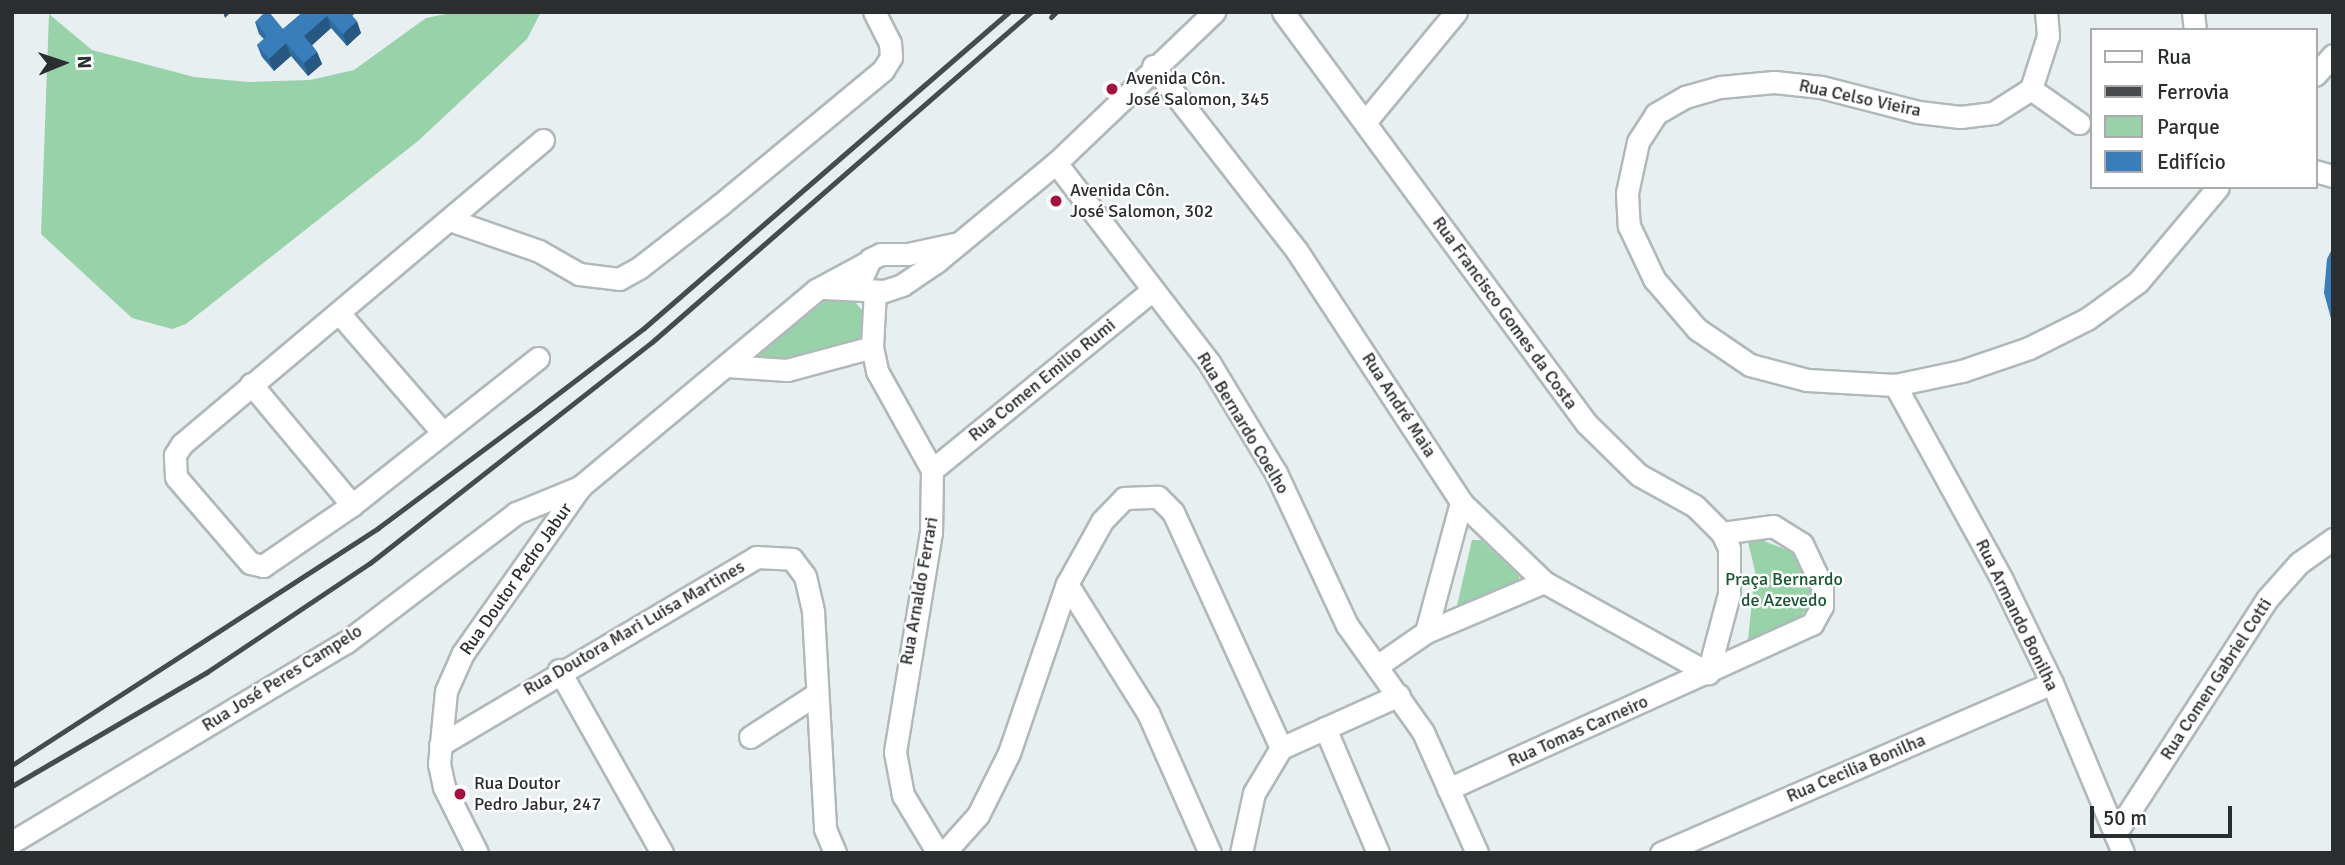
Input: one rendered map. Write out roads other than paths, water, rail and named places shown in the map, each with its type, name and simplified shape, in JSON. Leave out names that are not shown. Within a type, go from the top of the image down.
[{"type":"street","points":[[450,220],[539,251],[579,274],[619,279],[639,268],[720,205],[883,70],[891,57],[890,43],[874,12]]},
{"type":"street","points":[[816,290],[872,290],[909,280],[1056,163],[1153,66],[1214,12]]},
{"type":"street","name":"Rua Francisco Gomes da Costa","points":[[1283,12],[1586,423],[1639,475],[1695,506],[1722,533]]},
{"type":"street","points":[[1365,121],[1456,12]]},
{"type":"street","points":[[2046,12],[2048,36],[2031,89],[2079,123]]},
{"type":"street","points":[[2317,73],[2333,55]]},
{"type":"street","name":"Rua André Maia","points":[[1153,66],[1297,251],[1461,502],[1544,582],[1709,673]]},
{"type":"street","name":"Rua Celso Vieira","points":[[2031,89],[1993,113],[1960,117],[1917,112],[1821,87],[1774,82],[1720,87],[1685,97],[1656,114],[1638,142],[1627,193],[1629,226],[1654,279],[1697,330],[1750,365],[1807,380],[1895,386],[1962,371],[2029,348],[2087,319],[2138,282],[2216,189]]},
{"type":"street","points":[[538,358],[352,505],[271,563],[257,567],[181,485],[174,468],[182,444],[543,140]]},
{"type":"street","name":"Rua Bernardo Coelho","points":[[1056,163],[1210,364],[1276,472],[1347,625],[1377,666]]},
{"type":"street","name":"Rua Doutor Pedro Jabur","points":[[477,853],[444,787],[440,745],[446,691],[463,653],[582,486],[816,290],[891,252],[908,254],[956,244]]},
{"type":"street","points":[[908,254],[912,265],[909,280]]},
{"type":"street","points":[[866,263],[863,279],[872,290],[872,347],[877,371],[893,408],[932,470]]},
{"type":"street","name":"Rua Comen Emilio Rumi","points":[[932,470],[1153,290]]},
{"type":"street","points":[[339,313],[442,432]]},
{"type":"street","points":[[727,366],[787,370],[872,347]]},
{"type":"street","points":[[251,384],[352,505]]},
{"type":"street","name":"Rua Armando Bonilha","points":[[1895,386],[2002,580],[2052,683],[2119,844]]},
{"type":"street","name":"Rua Arnaldo Ferrari","points":[[932,470],[931,533],[895,752],[903,794],[938,853]]},
{"type":"street","name":"Rua José Peres Campelo","points":[[12,842],[345,643],[516,513],[582,486]]},
{"type":"street","points":[[944,853],[978,815],[1009,753],[1067,584],[1102,521],[1124,498],[1158,497],[1173,512],[1281,748]]},
{"type":"street","points":[[1426,632],[1461,502]]},
{"type":"street","points":[[1773,526],[1788,532],[1816,567],[1822,606],[1812,624],[1709,673],[1729,594],[1728,548],[1722,533],[1773,526]]},
{"type":"street","name":"Rua Comen Gabriel Cotti","points":[[2119,844],[2267,599],[2299,563],[2333,539]]},
{"type":"street","name":"Rua Doutora Mari Luisa Martines","points":[[440,745],[559,670],[756,557],[776,555],[792,559],[804,576],[813,612],[815,695],[825,829],[835,853]]},
{"type":"street","points":[[1477,853],[1423,732],[1377,666],[1426,632],[1544,582]]},
{"type":"street","points":[[1067,584],[1148,713],[1210,853]]},
{"type":"street","points":[[559,670],[662,853]]},
{"type":"street","name":"Rua Tomas Carneiro","points":[[1448,789],[1709,673]]},
{"type":"street","name":"Rua Cecilia Bonilha","points":[[1661,853],[2052,683]]},
{"type":"street","points":[[750,737],[815,695]]},
{"type":"street","points":[[1241,853],[1254,793],[1281,748],[1399,695]]},
{"type":"street","points":[[1325,729],[1378,853]]},
{"type":"railway","points":[[12,765],[378,528],[539,408],[644,328],[1009,12]]},
{"type":"railway","points":[[12,786],[207,672],[370,563],[652,342],[1031,12]]},
{"type":"railway","points":[[1051,17],[1056,12]]},
{"type":"place","name":"Avenida Côn. José Salomon, 345","points":[[1112,89]]},
{"type":"place","name":"Avenida Côn. José Salomon, 302","points":[[1056,201]]},
{"type":"place","name":"Rua Doutor Pedro Jabur, 247","points":[[460,794]]},
{"type":"park label","name":"Praça Bernardo de Azevedo","points":[[1784,590]]}]
